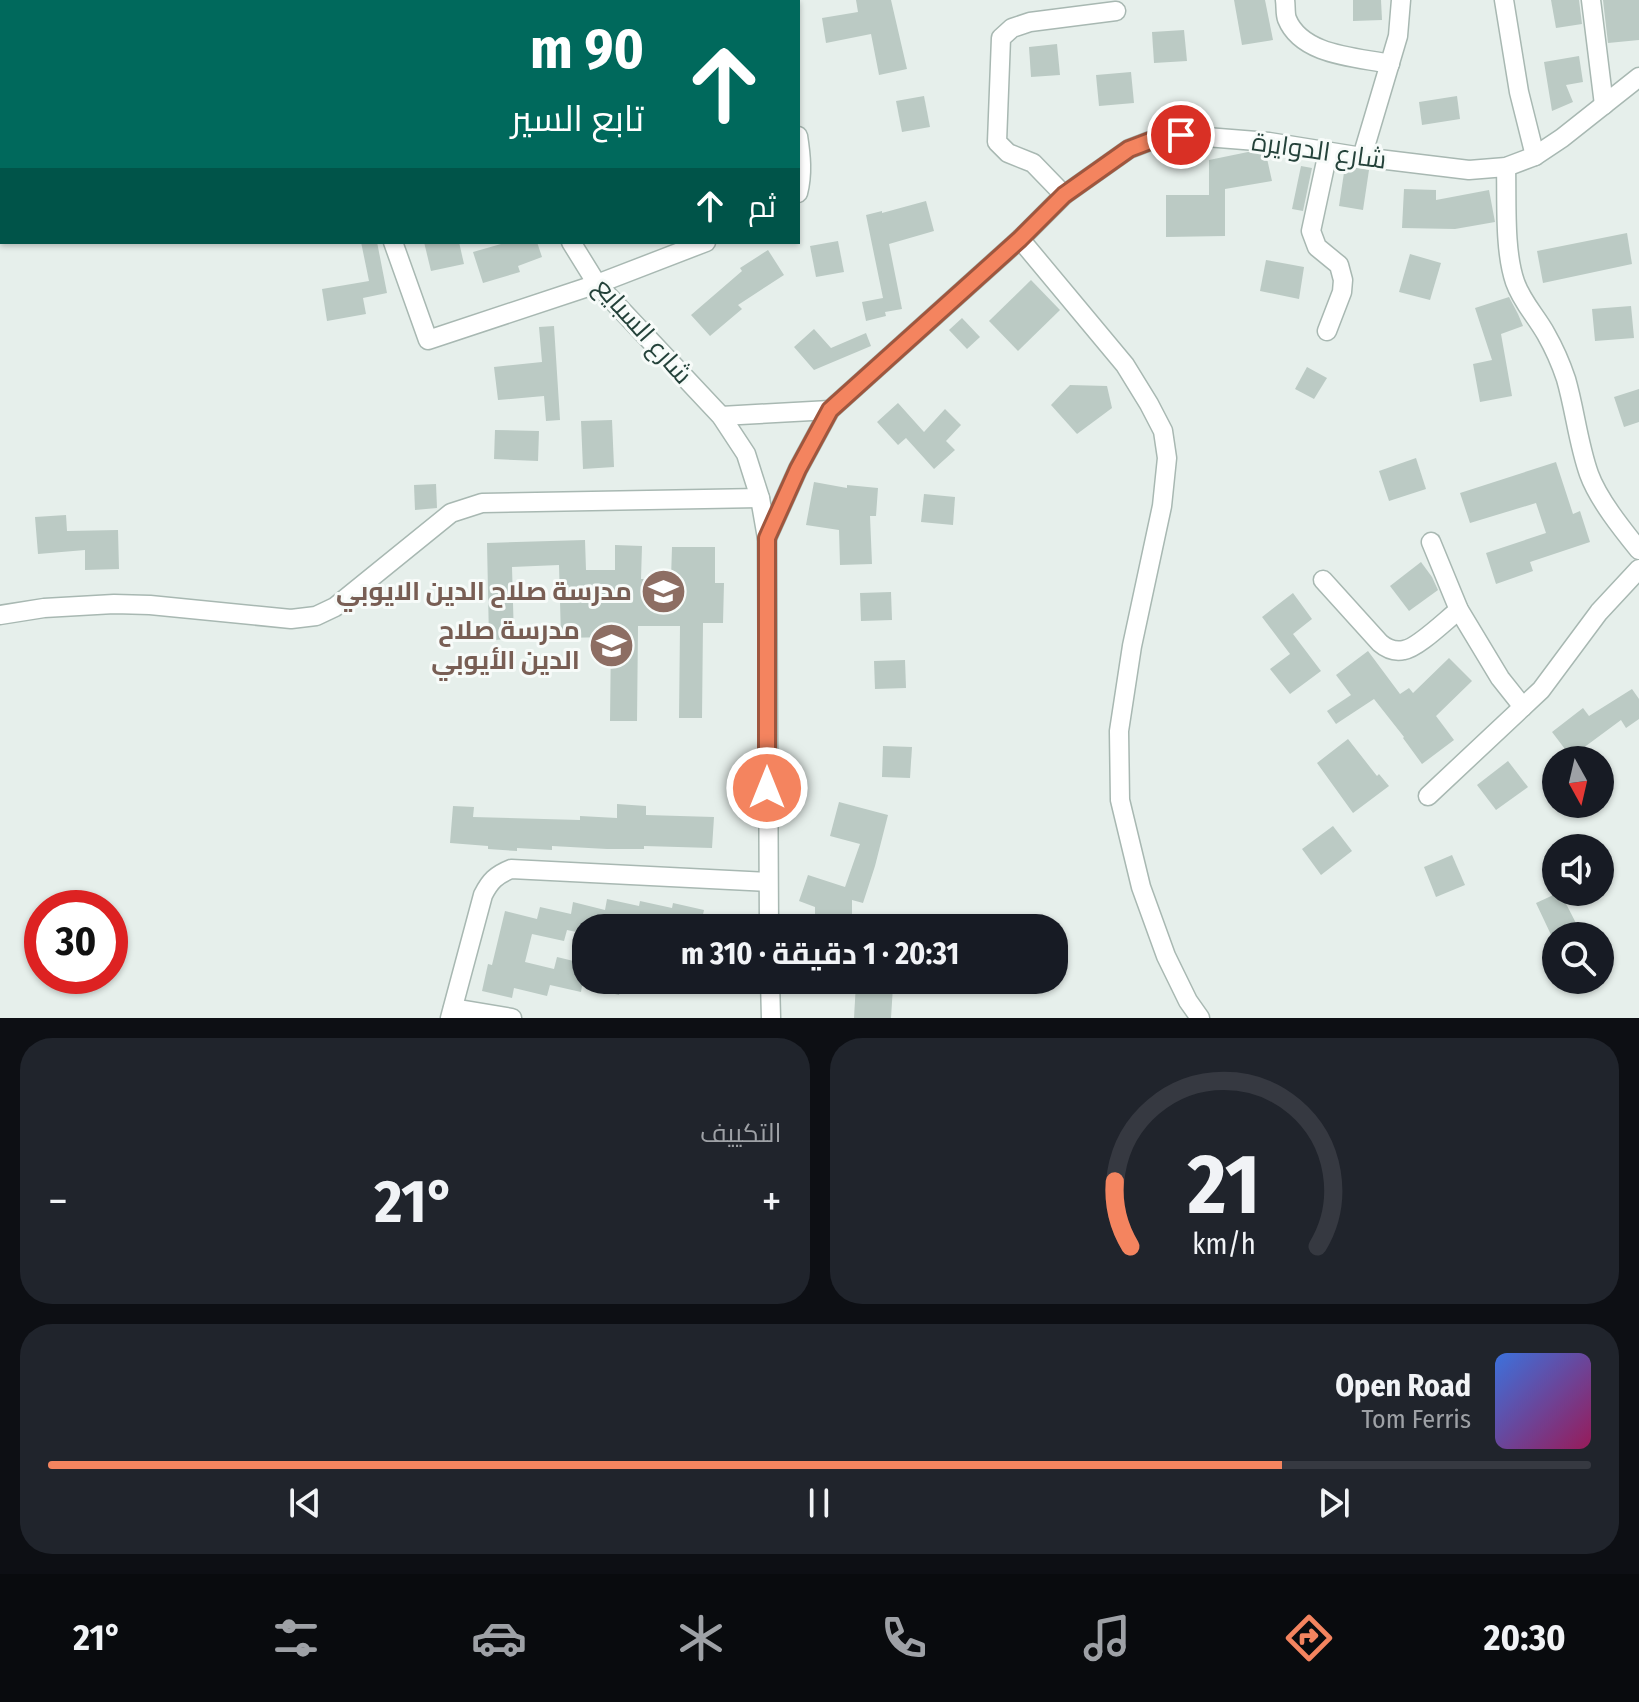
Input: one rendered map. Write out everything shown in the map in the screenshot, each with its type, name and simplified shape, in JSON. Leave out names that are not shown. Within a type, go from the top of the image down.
[{"type":"street","points":[[1285,0],[1287,18],[1300,38],[1317,49],[1390,64]]},
{"type":"street","points":[[1362,157],[1398,36],[1401,0]]},
{"type":"street","points":[[1504,0],[1519,92],[1535,156]]},
{"type":"street","points":[[1591,0],[1604,105]]},
{"type":"street","points":[[1064,195],[1033,163],[1008,153],[997,142],[1001,38],[1012,28],[1030,22],[1116,11]]},
{"type":"street","name":"شارع الدوايرة","points":[[767,538],[798,469],[830,410],[1020,239],[1064,195],[1129,149],[1181,135],[1269,142],[1469,170],[1506,167],[1535,156],[1562,138],[1639,77]]},
{"type":"street","points":[[800,146],[800,184]]},
{"type":"street","points":[[1327,331],[1342,292],[1343,280],[1339,265],[1317,247],[1311,231],[1328,152]]},
{"type":"street","points":[[1506,167],[1514,279],[1523,301],[1548,336],[1558,359],[1590,477],[1619,525],[1639,550]]},
{"type":"street","points":[[1020,239],[1125,365],[1163,431],[1167,458],[1162,506],[1132,646],[1119,731],[1120,800],[1141,887],[1166,956],[1200,1018]]},
{"type":"street","points":[[394,244],[428,340],[597,284],[701,244]]},
{"type":"street","name":"شارع السبايع","points":[[572,244],[597,284],[721,416],[746,454],[760,498],[767,538]]},
{"type":"street","points":[[721,416],[830,410]]},
{"type":"street","points":[[0,615],[44,608],[114,604],[291,619],[316,616],[335,607],[451,513],[482,503],[760,498]]},
{"type":"street","points":[[767,538],[768,914]]},
{"type":"street","points":[[1431,542],[1459,610],[1500,678],[1523,707]]},
{"type":"street","points":[[1428,796],[1541,690],[1599,612],[1639,569]]},
{"type":"street","points":[[1323,580],[1388,650],[1402,651],[1413,647],[1459,610]]},
{"type":"street","points":[[512,1018],[452,1013],[483,895],[489,882],[499,873],[511,869],[767,882]]},
{"type":"street","points":[[770,994],[771,1018]]},
{"type":"building","points":[[856,0],[891,0],[907,69],[879,75],[871,34],[826,43],[822,18],[858,12]]},
{"type":"building","points":[[1234,0],[1265,0],[1273,40],[1242,45]]},
{"type":"building","points":[[1353,0],[1381,0],[1382,20],[1353,21]]},
{"type":"building","points":[[1551,0],[1579,0],[1582,24],[1556,28]]},
{"type":"building","points":[[1603,0],[1639,0],[1639,40],[1608,43]]},
{"type":"building","points":[[1184,30],[1187,61],[1154,63],[1152,32]]},
{"type":"building","points":[[1057,44],[1060,75],[1031,77],[1029,47]]},
{"type":"building","points":[[1579,56],[1583,82],[1566,85],[1573,102],[1552,111],[1544,62]]},
{"type":"building","points":[[1131,72],[1134,103],[1099,106],[1096,75]]},
{"type":"building","points":[[924,96],[930,127],[902,132],[896,101]]},
{"type":"building","points":[[1457,96],[1460,119],[1422,125],[1419,102]]},
{"type":"building","points":[[1248,152],[1266,154],[1272,181],[1225,189],[1225,236],[1166,237],[1166,195],[1209,195],[1209,160]]},
{"type":"building","points":[[1301,166],[1312,168],[1303,211],[1292,209]]},
{"type":"building","points":[[1345,166],[1369,170],[1363,210],[1339,206]]},
{"type":"building","points":[[1404,189],[1436,190],[1436,200],[1489,190],[1495,222],[1455,229],[1402,228]]},
{"type":"building","points":[[926,201],[934,231],[889,244],[902,309],[885,312],[886,316],[866,321],[862,302],[883,298],[866,215]]},
{"type":"building","points":[[1627,233],[1632,264],[1543,283],[1537,251]]},
{"type":"building","points":[[838,241],[844,272],[816,277],[810,246]]},
{"type":"building","points":[[361,244],[377,244],[387,293],[363,298],[366,314],[327,321],[322,289],[369,281]]},
{"type":"building","points":[[424,244],[459,244],[464,264],[431,271]]},
{"type":"building","points":[[501,244],[538,244],[542,257],[518,266],[520,272],[483,283],[473,252]]},
{"type":"building","points":[[768,250],[784,275],[738,305],[742,309],[710,336],[691,315],[742,271],[740,268]]},
{"type":"building","points":[[1410,254],[1441,263],[1430,300],[1399,292]]},
{"type":"building","points":[[1266,260],[1304,267],[1299,299],[1260,291]]},
{"type":"building","points":[[1031,280],[1060,310],[1018,351],[989,321]]},
{"type":"building","points":[[1509,297],[1523,326],[1501,334],[1512,396],[1480,402],[1473,364],[1492,360],[1475,308]]},
{"type":"building","points":[[1631,306],[1634,338],[1595,341],[1592,309]]},
{"type":"building","points":[[962,318],[980,337],[967,349],[949,330]]},
{"type":"building","points":[[554,326],[560,420],[546,421],[544,396],[498,400],[494,367],[542,362],[539,327]]},
{"type":"building","points":[[814,329],[831,348],[866,333],[871,346],[814,370],[794,347]]},
{"type":"building","points":[[1307,367],[1327,378],[1314,399],[1295,389]]},
{"type":"building","points":[[1070,385],[1107,386],[1112,408],[1077,434],[1051,405]]},
{"type":"building","points":[[1639,389],[1639,422],[1624,427],[1614,397]]},
{"type":"building","points":[[898,403],[924,432],[945,409],[961,425],[946,441],[955,450],[934,469],[906,438],[898,445],[877,422]]},
{"type":"building","points":[[612,420],[614,467],[583,469],[581,421]]},
{"type":"building","points":[[495,430],[539,431],[538,461],[494,459]]},
{"type":"building","points":[[1416,458],[1426,489],[1389,501],[1379,471]]},
{"type":"building","points":[[1556,462],[1573,514],[1580,511],[1590,542],[1530,562],[1533,571],[1496,584],[1486,553],[1546,533],[1536,503],[1470,523],[1460,493]]},
{"type":"building","points":[[814,482],[847,488],[847,485],[878,488],[876,516],[870,516],[872,564],[840,565],[839,530],[806,525]]},
{"type":"building","points":[[436,484],[437,508],[415,510],[414,485]]},
{"type":"building","points":[[924,494],[955,497],[953,525],[921,522]]},
{"type":"building","points":[[66,515],[67,531],[118,530],[119,569],[85,570],[85,550],[38,554],[35,517]]},
{"type":"building","points":[[585,540],[586,570],[615,570],[615,545],[642,546],[641,579],[671,579],[672,547],[715,547],[715,583],[724,583],[723,623],[703,623],[702,718],[679,718],[680,626],[638,626],[637,721],[610,721],[611,637],[561,638],[559,565],[512,567],[514,639],[489,640],[487,543]]},
{"type":"building","points":[[1421,562],[1438,590],[1409,611],[1390,586]]},
{"type":"building","points":[[891,592],[892,620],[861,621],[860,593]]},
{"type":"building","points":[[1293,593],[1312,619],[1293,634],[1321,671],[1290,694],[1270,669],[1290,654],[1262,617]]},
{"type":"building","points":[[1368,651],[1400,694],[1409,688],[1413,693],[1449,658],[1472,681],[1436,716],[1454,740],[1422,764],[1374,699],[1336,724],[1327,711],[1351,695],[1336,675]]},
{"type":"building","points":[[905,660],[906,688],[875,689],[874,661]]},
{"type":"building","points":[[1632,689],[1639,699],[1639,719],[1626,728],[1621,720],[1586,746],[1563,746],[1552,732],[1583,708],[1589,716]]},
{"type":"building","points":[[1348,739],[1377,776],[1379,774],[1389,786],[1353,813],[1317,763]]},
{"type":"building","points":[[883,746],[912,747],[910,778],[882,777]]},
{"type":"building","points":[[1508,761],[1528,787],[1496,810],[1477,785]]},
{"type":"building","points":[[839,802],[888,815],[863,903],[852,900],[852,914],[815,914],[815,907],[799,901],[808,875],[845,887],[860,844],[830,836]]},
{"type":"building","points":[[617,804],[646,806],[646,815],[714,817],[712,848],[552,846],[552,850],[517,848],[517,851],[450,843],[453,806],[474,807],[473,817],[580,820],[580,816],[617,818]]},
{"type":"building","points":[[1333,826],[1352,851],[1321,875],[1302,849]]},
{"type":"building","points":[[1452,855],[1465,885],[1436,897],[1424,867]]},
{"type":"building","points":[[607,899],[639,906],[640,901],[672,908],[673,903],[704,910],[703,914],[572,914],[572,931],[567,930],[564,941],[532,934],[525,962],[554,969],[557,957],[572,961],[572,990],[550,985],[547,996],[514,988],[512,998],[482,991],[488,964],[492,965],[505,911],[537,919],[540,907],[571,914],[573,902],[605,910]]},
{"type":"building","points":[[1542,900],[1542,906],[1567,906],[1575,922],[1545,922],[1536,903]]},
{"type":"building","points":[[855,994],[892,994],[891,1018],[854,1018]]},
{"type":"place","name":"مدرسة صلاح الدين الايوبي","points":[[663,591]]},
{"type":"place","name":"مدرسة صلاح الدين الأيوبي","points":[[611,645]]},
{"type":"route","points":[[767,788],[767,538],[798,469],[830,410],[1020,239],[1064,195],[1129,149],[1181,135]]}]
